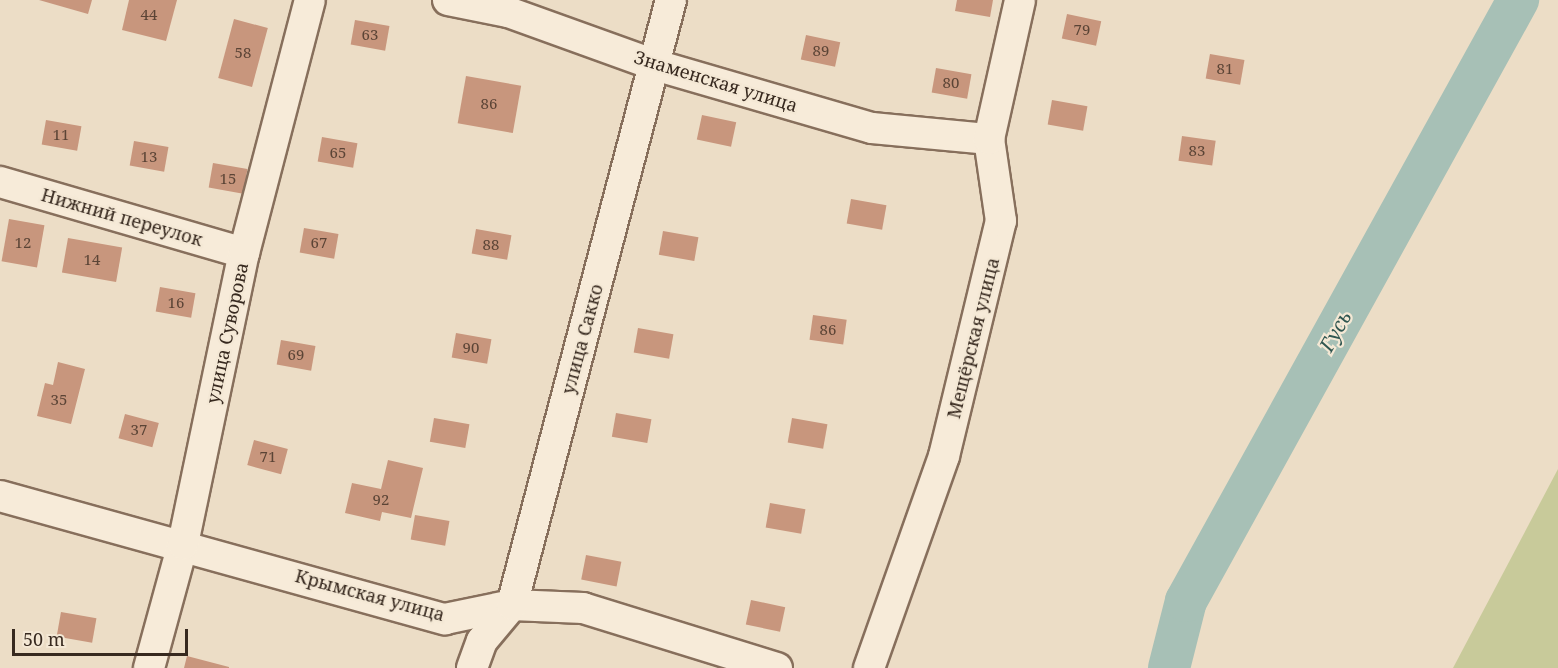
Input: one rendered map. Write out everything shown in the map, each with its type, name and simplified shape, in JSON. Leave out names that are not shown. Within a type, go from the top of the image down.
[{"type":"street","name":"улица Суворова","points":[[149,668],[183,544],[244,252],[310,0]]},
{"type":"street","name":"Знаменская улица","points":[[448,0],[508,12],[656,65],[872,128],[989,139]]},
{"type":"street","name":"улица Сакко","points":[[472,668],[482,641],[512,605],[656,65],[671,0]]},
{"type":"street","name":"Мещёрская улица","points":[[869,668],[944,456],[1001,220],[989,139],[1020,0]]},
{"type":"street","name":"Нижний переулок","points":[[0,182],[244,252]]},
{"type":"street","name":"Крымская улица","points":[[0,496],[183,544],[445,619],[512,605],[583,608],[777,668]]},
{"type":"green space","points":[[1558,469],[1558,668],[1453,668]]},
{"type":"building","points":[[39,0],[92,0],[88,14]]},
{"type":"building","points":[[129,0],[177,0],[166,41],[122,30]]},
{"type":"building","points":[[957,0],[993,0],[990,17],[955,11]]},
{"type":"building","points":[[1067,14],[1101,21],[1096,46],[1062,38]]},
{"type":"building","points":[[234,19],[268,28],[252,87],[218,78]]},
{"type":"building","points":[[355,20],[389,26],[385,51],[351,45]]},
{"type":"building","points":[[806,35],[840,42],[835,67],[801,59]]},
{"type":"building","points":[[1210,54],[1244,60],[1240,85],[1206,79]]},
{"type":"building","points":[[936,68],[971,74],[967,99],[932,93]]},
{"type":"building","points":[[466,76],[521,86],[513,133],[458,123]]},
{"type":"building","points":[[1052,100],[1087,106],[1083,131],[1048,125]]},
{"type":"building","points":[[702,115],[736,122],[731,147],[697,139]]},
{"type":"building","points":[[46,120],[81,126],[77,151],[42,145]]},
{"type":"building","points":[[1182,136],[1216,141],[1212,165],[1179,161]]},
{"type":"building","points":[[322,137],[357,143],[353,168],[318,162]]},
{"type":"building","points":[[134,141],[168,147],[164,172],[130,166]]},
{"type":"building","points":[[213,163],[247,169],[243,194],[209,188]]},
{"type":"building","points":[[851,199],[886,205],[882,230],[847,224]]},
{"type":"building","points":[[9,219],[44,225],[37,268],[2,261]]},
{"type":"building","points":[[304,228],[338,234],[334,259],[300,253]]},
{"type":"building","points":[[476,229],[511,235],[507,260],[472,254]]},
{"type":"building","points":[[663,231],[698,237],[694,261],[659,255]]},
{"type":"building","points":[[68,238],[122,248],[116,282],[62,272]]},
{"type":"building","points":[[160,287],[195,293],[191,318],[156,312]]},
{"type":"building","points":[[813,315],[847,320],[843,344],[810,340]]},
{"type":"building","points":[[638,328],[673,334],[669,359],[634,353]]},
{"type":"building","points":[[456,333],[491,339],[487,364],[452,358]]},
{"type":"building","points":[[281,340],[315,346],[311,371],[277,365]]},
{"type":"building","points":[[58,362],[85,369],[71,424],[37,416],[45,383],[53,385]]},
{"type":"building","points":[[616,413],[651,419],[647,443],[612,437]]},
{"type":"building","points":[[125,414],[159,423],[152,447],[119,438]]},
{"type":"building","points":[[434,418],[469,424],[465,448],[430,442]]},
{"type":"building","points":[[792,418],[827,424],[823,449],[788,443]]},
{"type":"building","points":[[254,440],[288,449],[281,474],[247,465]]},
{"type":"building","points":[[388,460],[423,468],[411,518],[382,512],[380,521],[345,513],[352,483],[381,489]]},
{"type":"building","points":[[770,503],[805,509],[801,534],[766,528]]},
{"type":"building","points":[[415,515],[449,521],[445,546],[411,540]]},
{"type":"building","points":[[586,555],[621,562],[617,586],[581,580]]},
{"type":"building","points":[[751,600],[785,607],[780,632],[746,624]]},
{"type":"building","points":[[61,612],[96,618],[92,643],[57,637]]},
{"type":"building","points":[[187,656],[229,667],[229,668],[184,668]]},
{"type":"waterway","name":"Гусь","points":[[1169,668],[1186,601],[1518,0]]}]
